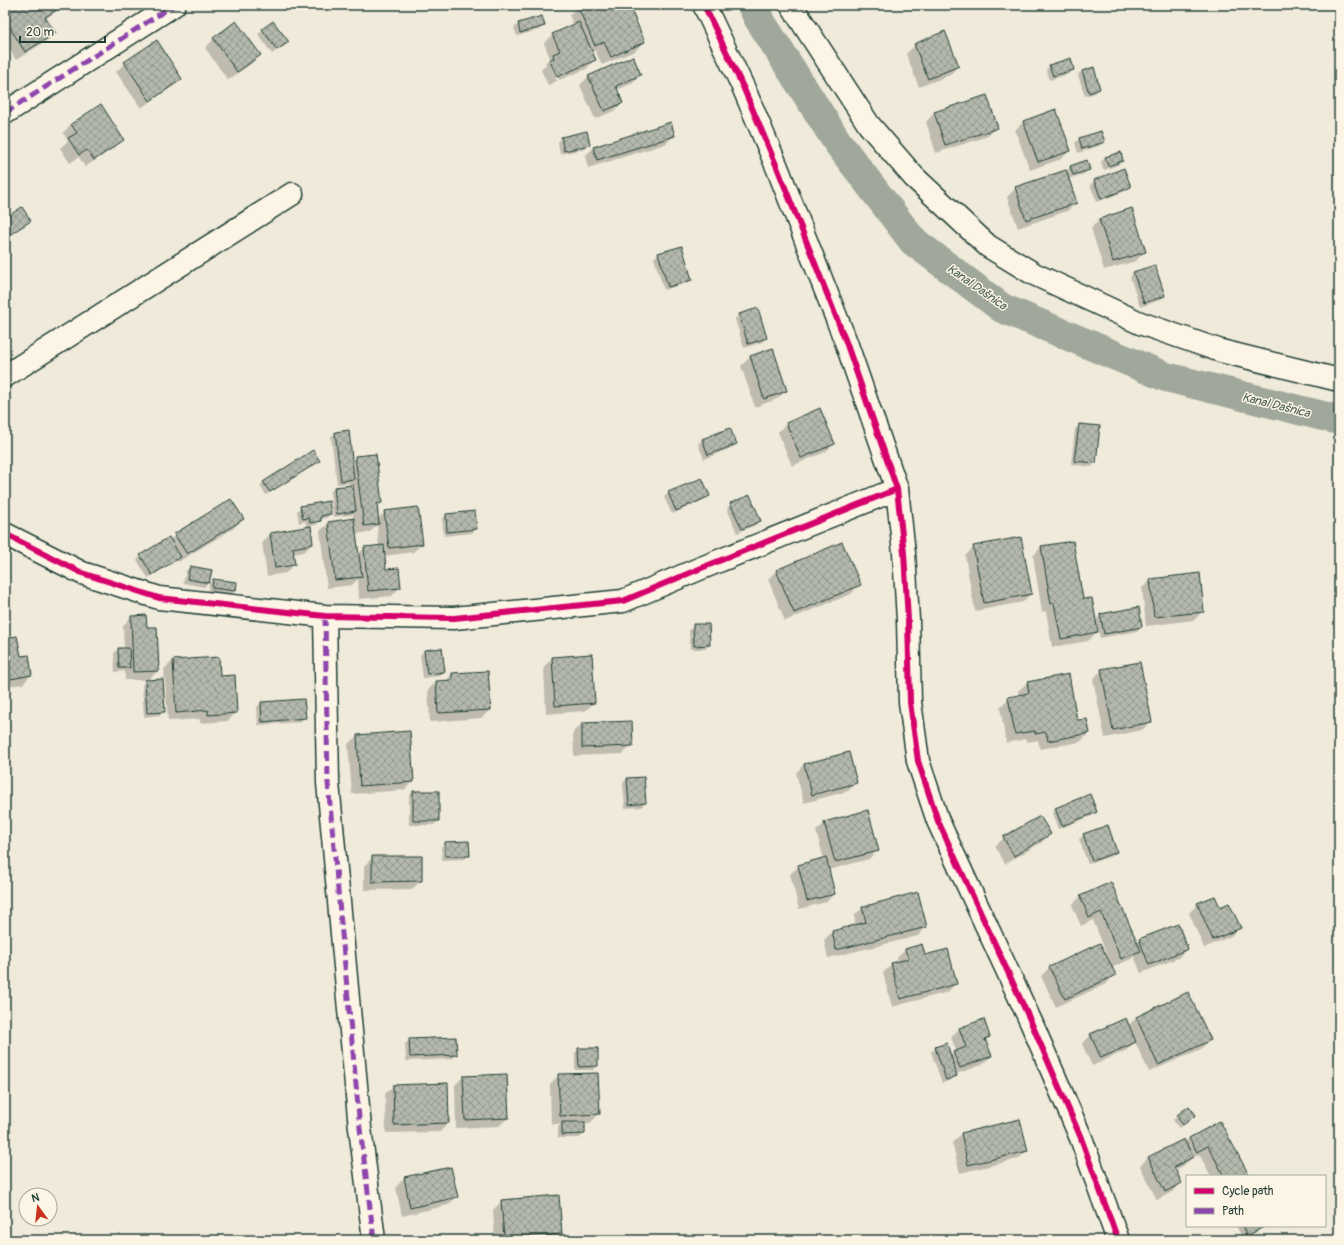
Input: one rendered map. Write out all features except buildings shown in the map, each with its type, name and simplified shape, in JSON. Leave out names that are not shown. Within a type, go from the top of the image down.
[{"type":"street","points":[[5,113],[174,5]]},
{"type":"street","points":[[704,5],[744,89],[777,167],[846,342],[897,490],[904,553],[908,620],[910,702],[918,761],[938,821],[1031,1022],[1081,1138],[1118,1240]]},
{"type":"street","points":[[791,5],[869,125],[914,177],[988,246],[1034,274],[1140,323],[1221,351],[1339,380]]},
{"type":"street","points":[[5,376],[292,194]]},
{"type":"street","points":[[5,534],[82,573],[159,598],[325,616],[454,618],[623,601],[897,490]]},
{"type":"street","points":[[325,616],[328,783],[360,1128],[374,1240]]},
{"type":"waterway","name":"Kanal Dašnica","points":[[752,5],[759,19],[838,143],[913,241],[1002,308],[1166,377],[1339,420]]},
{"type":"marked path","points":[[5,113],[174,5]]},
{"type":"marked path","points":[[325,616],[328,783],[360,1128],[374,1240]]},
{"type":"cycle path","points":[[704,5],[744,89],[777,167],[846,342],[897,489],[904,553],[908,620],[910,702],[918,761],[938,821],[1031,1022],[1081,1138],[1118,1240]]},
{"type":"cycle path","points":[[5,534],[82,573],[159,598],[325,616],[454,618],[623,601],[897,489]]}]
